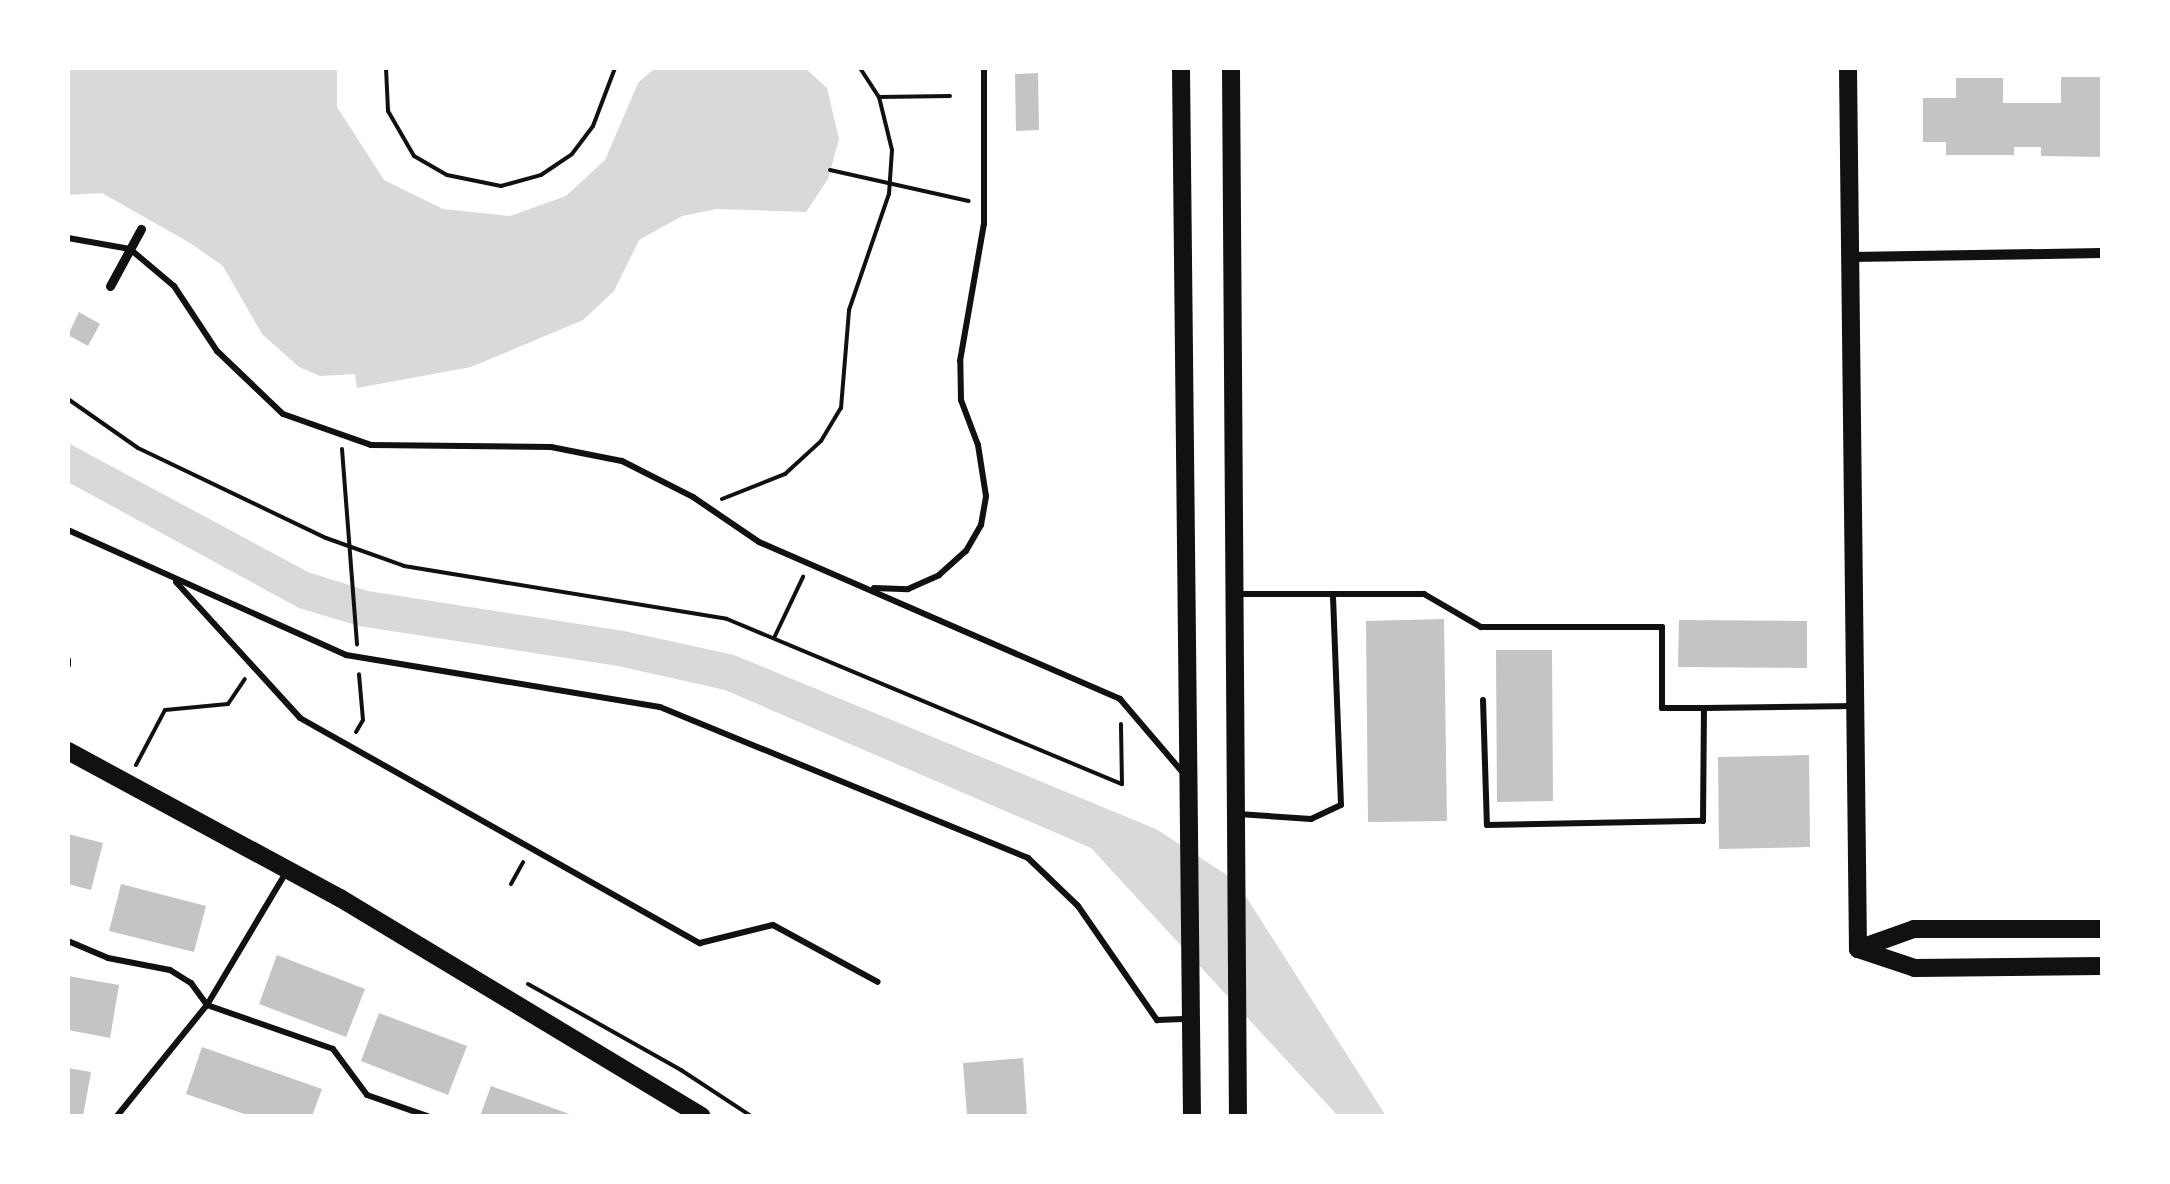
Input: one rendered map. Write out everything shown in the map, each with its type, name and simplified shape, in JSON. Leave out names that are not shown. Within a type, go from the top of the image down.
[{"type":"street","points":[[1181,68],[1192,1116]]},
{"type":"street","points":[[1230,68],[1238,1116]]},
{"type":"street","points":[[1848,68],[1858,949]]},
{"type":"street","points":[[110,286],[141,229]]},
{"type":"street","points":[[1851,257],[2102,253]]},
{"type":"street","points":[[68,751],[288,870],[702,1116]]},
{"type":"street","points":[[1858,949],[1914,929],[2102,929]]},
{"type":"street","points":[[1858,949],[1915,968],[2102,966]]},
{"type":"lane","points":[[868,588],[908,589],[939,575],[966,551],[981,524],[986,496],[978,445],[961,400],[960,361],[984,204],[984,68]]},
{"type":"lane","points":[[68,238],[130,248],[174,286],[217,351],[283,414],[371,445],[551,447],[622,460],[704,504],[759,542],[1120,699],[1189,780]]},
{"type":"lane","points":[[68,530],[346,655],[694,717],[1028,858],[1078,906],[1157,1020],[1191,1010]]},
{"type":"lane","points":[[174,580],[300,718],[348,746],[700,944],[772,925],[878,982]]},
{"type":"lane","points":[[1234,594],[1424,594],[1482,627],[1662,627],[1662,708],[1856,706]]},
{"type":"lane","points":[[1235,814],[1311,819],[1342,806],[1334,594]]},
{"type":"lane","points":[[1483,700],[1488,826],[1703,822],[1704,708]]},
{"type":"lane","points":[[117,1116],[207,1005],[288,870]]},
{"type":"lane","points":[[68,940],[108,958],[170,970],[191,983],[207,1005],[333,1049],[367,1095],[427,1116]]},
{"type":"path","points":[[386,68],[388,110],[414,156],[447,175],[501,186],[540,175],[572,154],[593,126],[615,68]]},
{"type":"path","points":[[704,504],[784,474],[821,441],[841,408],[849,310],[890,184],[892,150],[879,97],[860,68]]},
{"type":"path","points":[[879,97],[950,96]]},
{"type":"path","points":[[830,170],[984,204]]},
{"type":"path","points":[[68,399],[138,448],[326,538],[404,566],[647,602],[727,618],[1122,784],[1120,699]]},
{"type":"path","points":[[340,434],[357,651]]},
{"type":"path","points":[[774,638],[810,564]]},
{"type":"path","points":[[134,768],[166,710],[228,704],[253,667]]},
{"type":"path","points":[[348,746],[363,720],[359,670]]},
{"type":"path","points":[[511,884],[530,848]]},
{"type":"shaded area","points":[[68,68],[337,68],[337,107],[384,180],[443,209],[510,216],[566,196],[605,160],[638,83],[655,68],[805,68],[827,88],[839,139],[828,179],[806,212],[717,209],[682,216],[639,240],[614,291],[583,320],[471,367],[357,388],[355,374],[320,376],[299,367],[262,334],[223,266],[190,243],[102,193],[68,195]]},
{"type":"shaded area","points":[[68,443],[308,572],[368,591],[624,631],[734,655],[1156,829],[1236,881],[1386,1116],[1338,1116],[1091,848],[725,690],[618,666],[359,626],[299,608],[68,482]]},
{"type":"building","points":[[1038,73],[1039,130],[1016,131],[1015,74]]},
{"type":"building","points":[[2061,77],[2102,77],[2102,157],[2041,156],[2041,147],[2014,147],[2014,155],[1946,155],[1946,142],[1923,142],[1923,98],[1956,98],[1956,78],[2003,78],[2003,103],[2061,103]]},
{"type":"building","points":[[79,312],[100,324],[88,346],[68,335]]},
{"type":"building","points":[[1444,619],[1447,821],[1368,822],[1366,621]]},
{"type":"building","points":[[1679,620],[1807,621],[1807,668],[1678,667]]},
{"type":"building","points":[[1496,650],[1552,650],[1553,801],[1497,802]]},
{"type":"building","points":[[1809,755],[1810,847],[1719,849],[1718,757]]},
{"type":"building","points":[[68,834],[103,843],[91,890],[68,884]]},
{"type":"building","points":[[121,884],[206,906],[194,952],[109,931]]},
{"type":"building","points":[[277,955],[365,989],[346,1037],[259,1004]]},
{"type":"building","points":[[68,976],[119,985],[110,1038],[68,1030]]},
{"type":"building","points":[[379,1013],[467,1046],[448,1095],[361,1061]]},
{"type":"building","points":[[202,1047],[322,1089],[312,1116],[250,1116],[186,1094]]},
{"type":"building","points":[[1023,1058],[1027,1116],[967,1116],[963,1063]]},
{"type":"building","points":[[68,1068],[91,1072],[83,1116],[68,1116]]},
{"type":"building","points":[[491,1086],[575,1116],[480,1116]]}]
